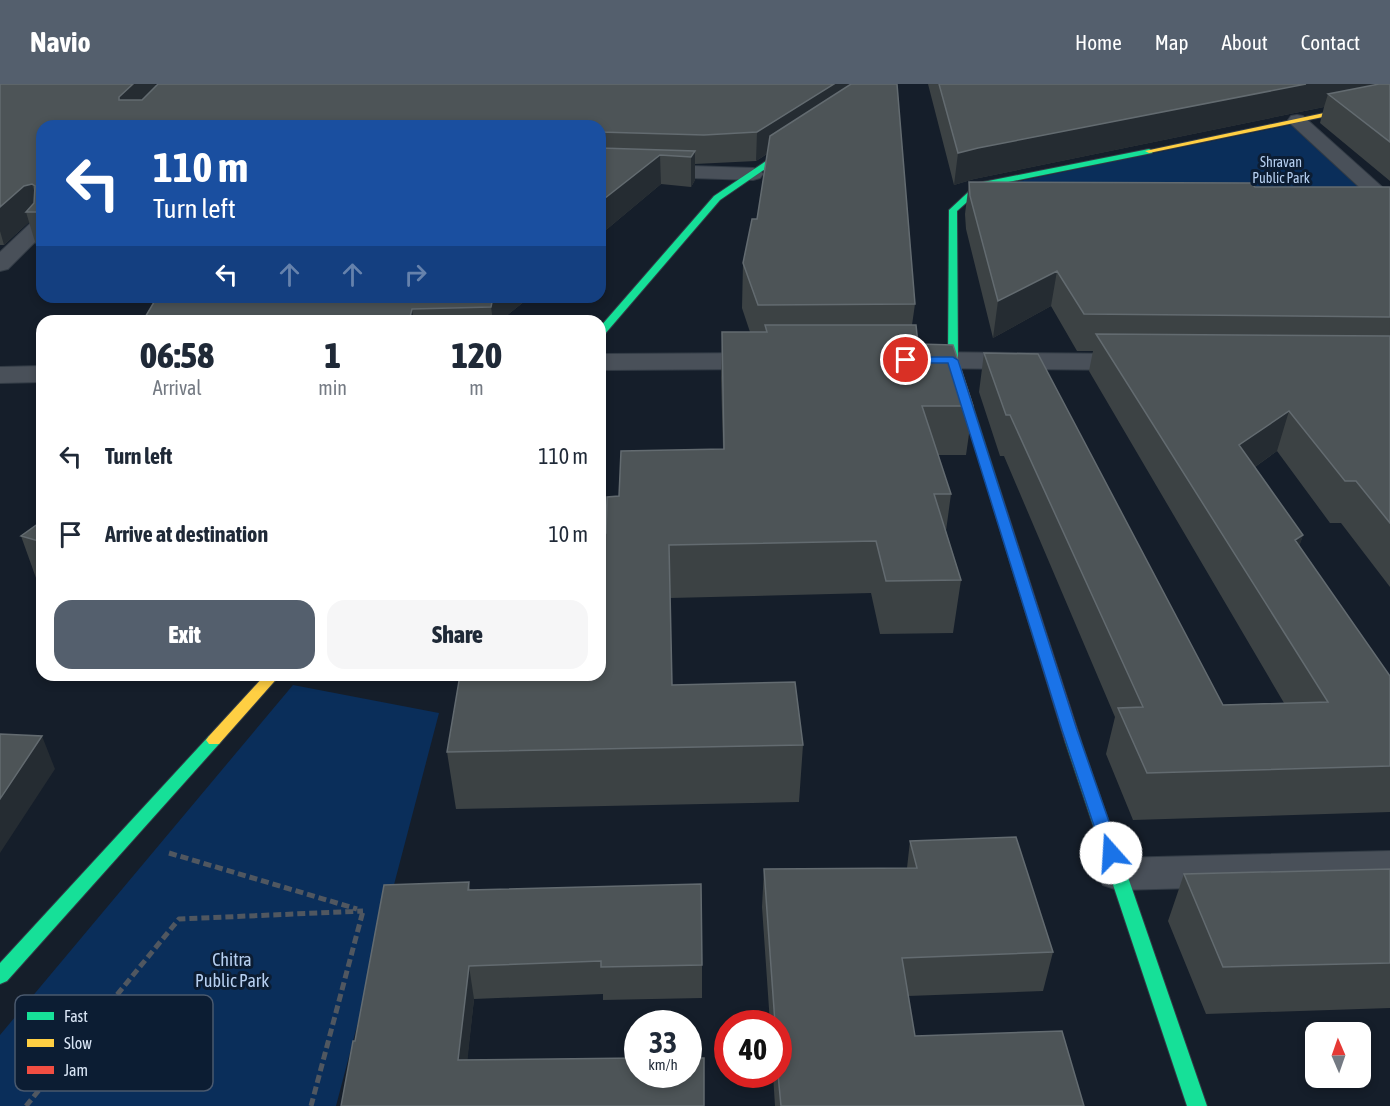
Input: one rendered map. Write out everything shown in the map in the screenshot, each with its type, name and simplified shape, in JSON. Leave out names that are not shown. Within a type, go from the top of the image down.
[{"type":"street","points":[[1197,1106],[1069,730],[953,360],[953,210],[981,185],[1390,101]]},
{"type":"street","points":[[1297,120],[1390,205]]},
{"type":"street","points":[[606,326],[717,198],[813,134]]},
{"type":"street","points":[[606,169],[753,174]]},
{"type":"street","points":[[0,264],[36,228]]},
{"type":"street","points":[[894,360],[1154,362]]},
{"type":"street","points":[[606,362],[788,361]]},
{"type":"street","points":[[0,375],[36,374]]},
{"type":"street","points":[[0,976],[268,681]]},
{"type":"street","points":[[1118,874],[1390,867]]},
{"type":"path","points":[[157,849],[363,911]]},
{"type":"path","points":[[116,995],[178,919],[363,911]]},
{"type":"path","points":[[311,1106],[363,911]]},
{"type":"path","points":[[26,1106],[38,1091]]},
{"type":"green space","name":"Shravan Public Park","points":[[1295,124],[1386,210],[990,187]]},
{"type":"green space","name":"Chitra Public Park","points":[[293,685],[439,713],[336,1106],[0,1106],[0,1035],[15,1017],[15,1091],[213,1091],[213,995],[33,995]]},
{"type":"building","points":[[0,84],[133,84],[119,97],[119,100],[142,100],[158,84],[834,84],[757,132],[704,135],[606,132],[606,120],[36,120],[36,212],[26,212],[34,203],[35,186],[32,184],[24,186],[0,207]]},
{"type":"building","points":[[851,84],[897,84],[915,304],[758,305],[743,263],[752,219],[757,219],[770,136]]},
{"type":"building","points":[[939,84],[1306,84],[958,153]]},
{"type":"building","points":[[1390,84],[1390,142],[1328,94]]},
{"type":"building","points":[[606,148],[695,151],[691,157],[660,155],[606,197]]},
{"type":"building","points":[[969,182],[1251,183],[1255,187],[1390,187],[1390,317],[1084,314],[1057,271],[998,301],[970,196]]},
{"type":"building","points":[[153,303],[492,303],[491,307],[412,309],[410,315],[146,315]]},
{"type":"building","points":[[765,325],[916,325],[918,344],[953,345],[973,406],[922,406],[951,494],[934,494],[961,580],[886,581],[876,541],[669,545],[672,685],[795,682],[803,745],[447,752],[459,681],[606,681],[607,497],[619,496],[621,451],[724,449],[722,332],[767,332]]},
{"type":"building","points":[[1096,334],[1390,336],[1390,523],[1356,481],[1345,481],[1289,411],[1239,445],[1303,535],[1295,540],[1390,676],[1390,766],[1147,773],[1118,708],[1143,707],[1010,415],[1006,415],[984,353],[1038,354],[1223,705],[1328,702]]},
{"type":"building","points":[[36,525],[36,540],[21,536]]},
{"type":"building","points":[[0,734],[42,736],[0,799]]},
{"type":"building","points":[[1016,837],[1053,952],[902,958],[915,1036],[1062,1031],[1084,1106],[781,1106],[779,1088],[792,1088],[792,1010],[774,1010],[764,869],[917,868],[910,841]]},
{"type":"building","points":[[1390,869],[1390,963],[1223,967],[1184,874]]},
{"type":"building","points":[[469,882],[468,890],[701,884],[702,965],[601,967],[601,961],[469,966],[458,1060],[624,1058],[624,1088],[702,1088],[702,1058],[704,1058],[704,1106],[341,1106],[384,885]]},
{"type":"traffic: fast","points":[[606,326],[717,198],[802,141]]},
{"type":"traffic: fast","points":[[995,493],[953,360],[953,210],[981,185],[1149,151]]},
{"type":"traffic: fast","points":[[0,976],[214,740]]},
{"type":"traffic: fast","points":[[1073,741],[1197,1106]]},
{"type":"traffic: slow","points":[[1149,151],[1390,101]]},
{"type":"traffic: slow","points":[[214,740],[268,681]]},
{"type":"traffic: jam","points":[[995,493],[1073,741]]},
{"type":"route","points":[[906,360],[953,360],[1069,730],[1111,853]]}]
